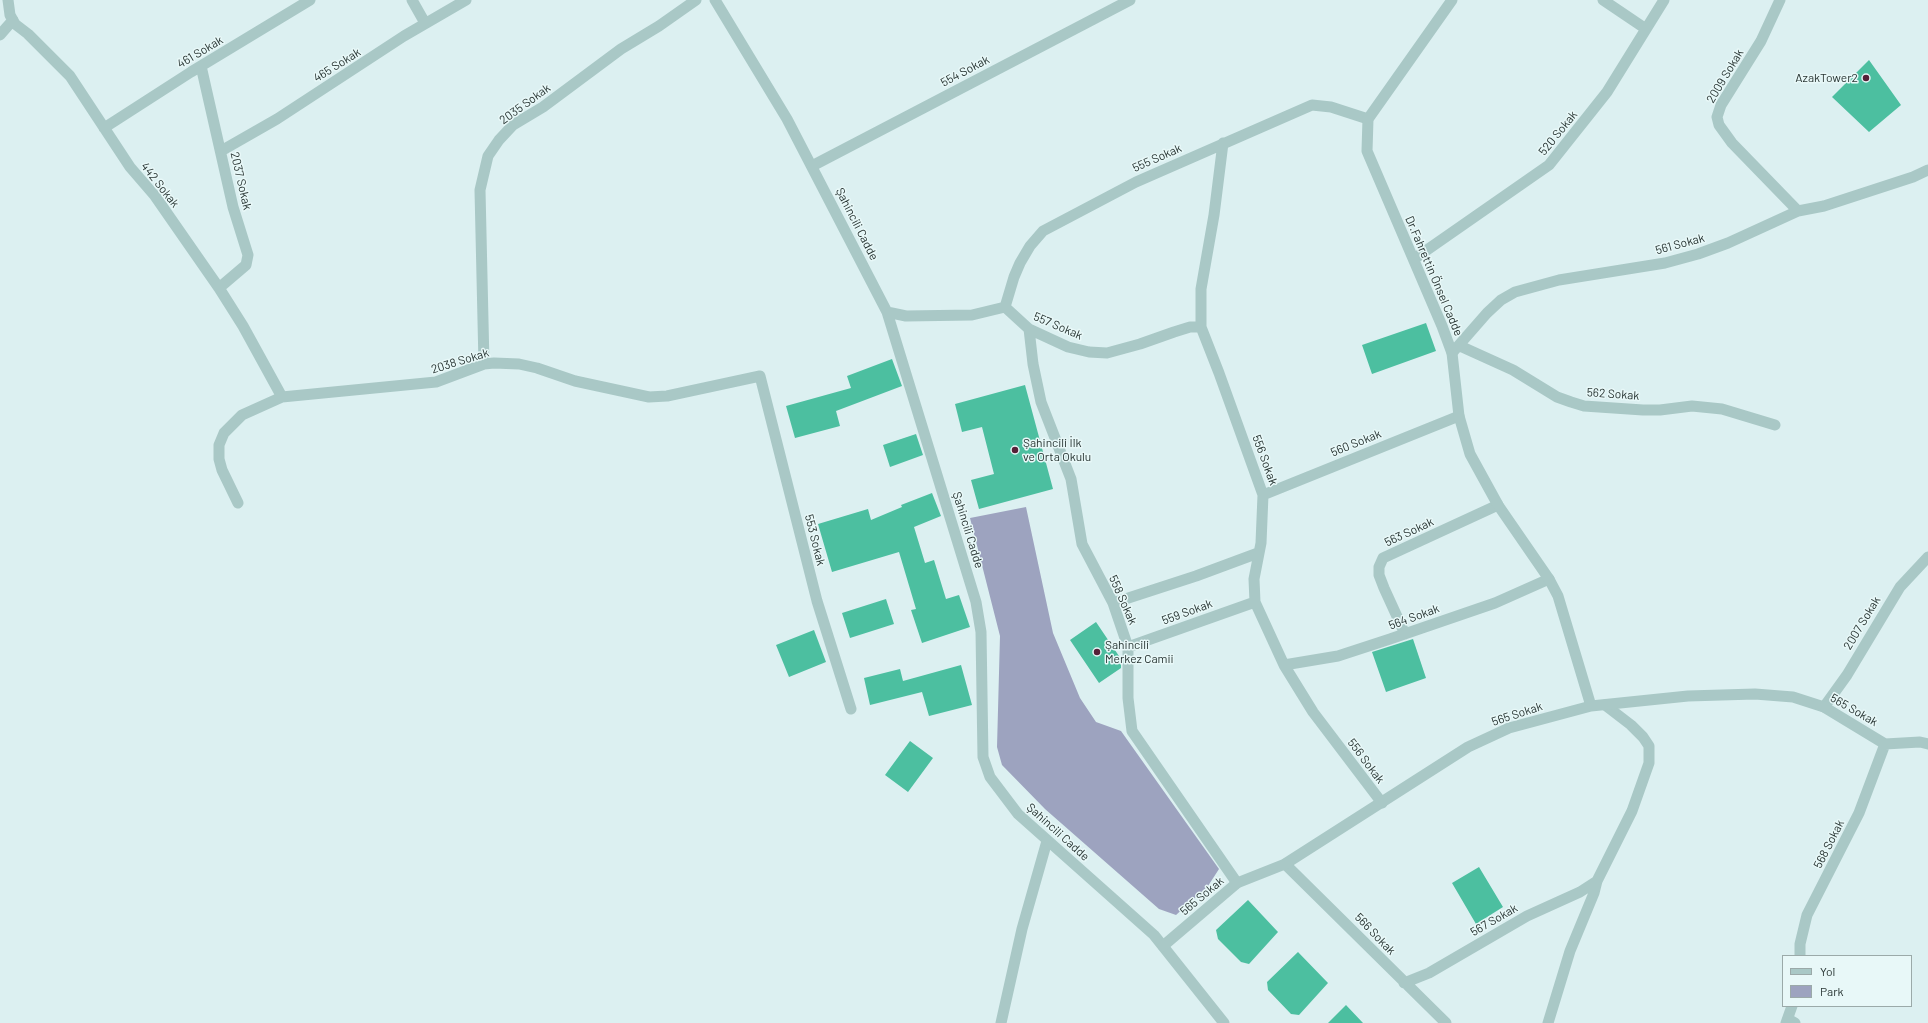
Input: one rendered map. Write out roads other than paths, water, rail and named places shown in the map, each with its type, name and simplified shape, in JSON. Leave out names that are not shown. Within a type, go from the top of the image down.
[{"type":"street","points":[[0,35],[13,20],[8,0]]},
{"type":"street","name":"461 Sokak","points":[[104,128],[201,66],[310,0]]},
{"type":"street","points":[[412,0],[425,24]]},
{"type":"street","name":"465 Sokak","points":[[221,152],[277,119],[425,24],[466,0]]},
{"type":"street","name":"2035 Sokak","points":[[484,364],[480,190],[488,156],[499,140],[513,125],[543,107],[621,49],[696,0]]},
{"type":"street","name":"Şahincili Cadde","points":[[715,0],[787,119],[887,312],[976,602],[981,632],[983,757],[990,777],[1018,814],[1154,935],[1224,1023]]},
{"type":"street","name":"554 Sokak","points":[[812,166],[1130,0]]},
{"type":"street","points":[[1368,120],[1452,0]]},
{"type":"street","points":[[1603,0],[1646,29]]},
{"type":"street","name":"520 Sokak","points":[[1414,259],[1549,165],[1607,92],[1664,0]]},
{"type":"street","name":"2009 Sokak","points":[[1780,0],[1761,41],[1721,105],[1717,117],[1719,125],[1732,143],[1798,211]]},
{"type":"street","name":"442 Sokak","points":[[13,20],[15,24],[28,34],[70,76],[130,167],[155,196],[219,288],[243,326],[282,397]]},
{"type":"street","name":"2037 Sokak","points":[[201,66],[233,207],[248,255],[246,265],[219,288]]},
{"type":"street","name":"555 Sokak","points":[[1005,307],[1014,277],[1022,259],[1035,238],[1043,231],[1136,182],[1223,143],[1312,106],[1331,107],[1368,120]]},
{"type":"street","name":"Dr.Fahrettin Önsel Cadde","points":[[1368,120],[1367,151],[1414,259],[1456,349],[1459,416],[1470,454],[1498,505],[1550,579],[1558,596],[1591,706]]},
{"type":"street","name":"556 Sokak","points":[[1223,143],[1214,215],[1201,289],[1201,327],[1263,495],[1261,542],[1254,579],[1255,602],[1284,665],[1313,712],[1382,803]]},
{"type":"street","name":"561 Sokak","points":[[1456,349],[1487,313],[1501,300],[1515,292],[1559,280],[1665,263],[1698,254],[1728,243],[1798,211],[1824,206],[1912,177],[1928,170]]},
{"type":"street","points":[[887,312],[906,316],[966,316],[1005,307]]},
{"type":"street","name":"557 Sokak","points":[[1005,307],[1029,329],[1068,347],[1089,352],[1107,352],[1140,344],[1190,327],[1201,327]]},
{"type":"street","name":"558 Sokak","points":[[1029,329],[1033,364],[1041,402],[1071,480],[1082,544],[1113,603],[1128,647],[1128,698],[1132,731],[1237,883]]},
{"type":"street","name":"562 Sokak","points":[[1456,349],[1513,370],[1557,397],[1584,406],[1660,410],[1692,406],[1722,409],[1775,425]]},
{"type":"street","name":"2038 Sokak","points":[[238,503],[222,470],[219,460],[219,445],[224,433],[242,415],[282,397],[436,382],[484,364],[494,363],[519,364],[575,381],[649,397],[666,396],[760,376]]},
{"type":"street","name":"553 Sokak","points":[[760,376],[816,601],[851,709]]},
{"type":"street","name":"560 Sokak","points":[[1263,495],[1459,416]]},
{"type":"street","name":"563 Sokak","points":[[1405,634],[1384,588],[1380,575],[1379,567],[1383,558],[1498,505]]},
{"type":"street","points":[[1113,603],[1196,576],[1258,553]]},
{"type":"street","name":"2007 Sokak","points":[[1824,707],[1847,675],[1900,587],[1928,557]]},
{"type":"street","name":"564 Sokak","points":[[1284,665],[1338,656],[1495,603],[1550,579]]},
{"type":"street","name":"559 Sokak","points":[[1128,647],[1255,602]]},
{"type":"street","name":"565 Sokak","points":[[1163,946],[1237,883],[1285,864],[1468,747],[1509,728],[1591,706],[1688,696],[1755,694],[1793,697],[1824,707],[1885,744]]},
{"type":"street","points":[[1548,1023],[1570,950],[1594,893],[1597,881],[1632,811],[1645,775],[1650,753],[1643,737],[1631,725],[1605,705]]},
{"type":"street","points":[[1885,744],[1920,742],[1928,744]]},
{"type":"street","name":"568 Sokak","points":[[1800,955],[1800,944],[1807,916],[1859,813],[1885,744]]},
{"type":"street","points":[[1001,1023],[1022,929],[1047,841]]},
{"type":"street","name":"566 Sokak","points":[[1285,864],[1446,1023]]},
{"type":"street","name":"567 Sokak","points":[[1404,983],[1429,973],[1527,916],[1580,892],[1597,881]]},
{"type":"street","points":[[1790,1022],[1792,1007]]},
{"type":"place","name":"AzakTower2","points":[[1866,78]]},
{"type":"place","name":"Şahincili İlk ve Orta Okulu","points":[[1015,450]]},
{"type":"place","name":"Şahincili Merkez Camii","points":[[1097,652]]}]
